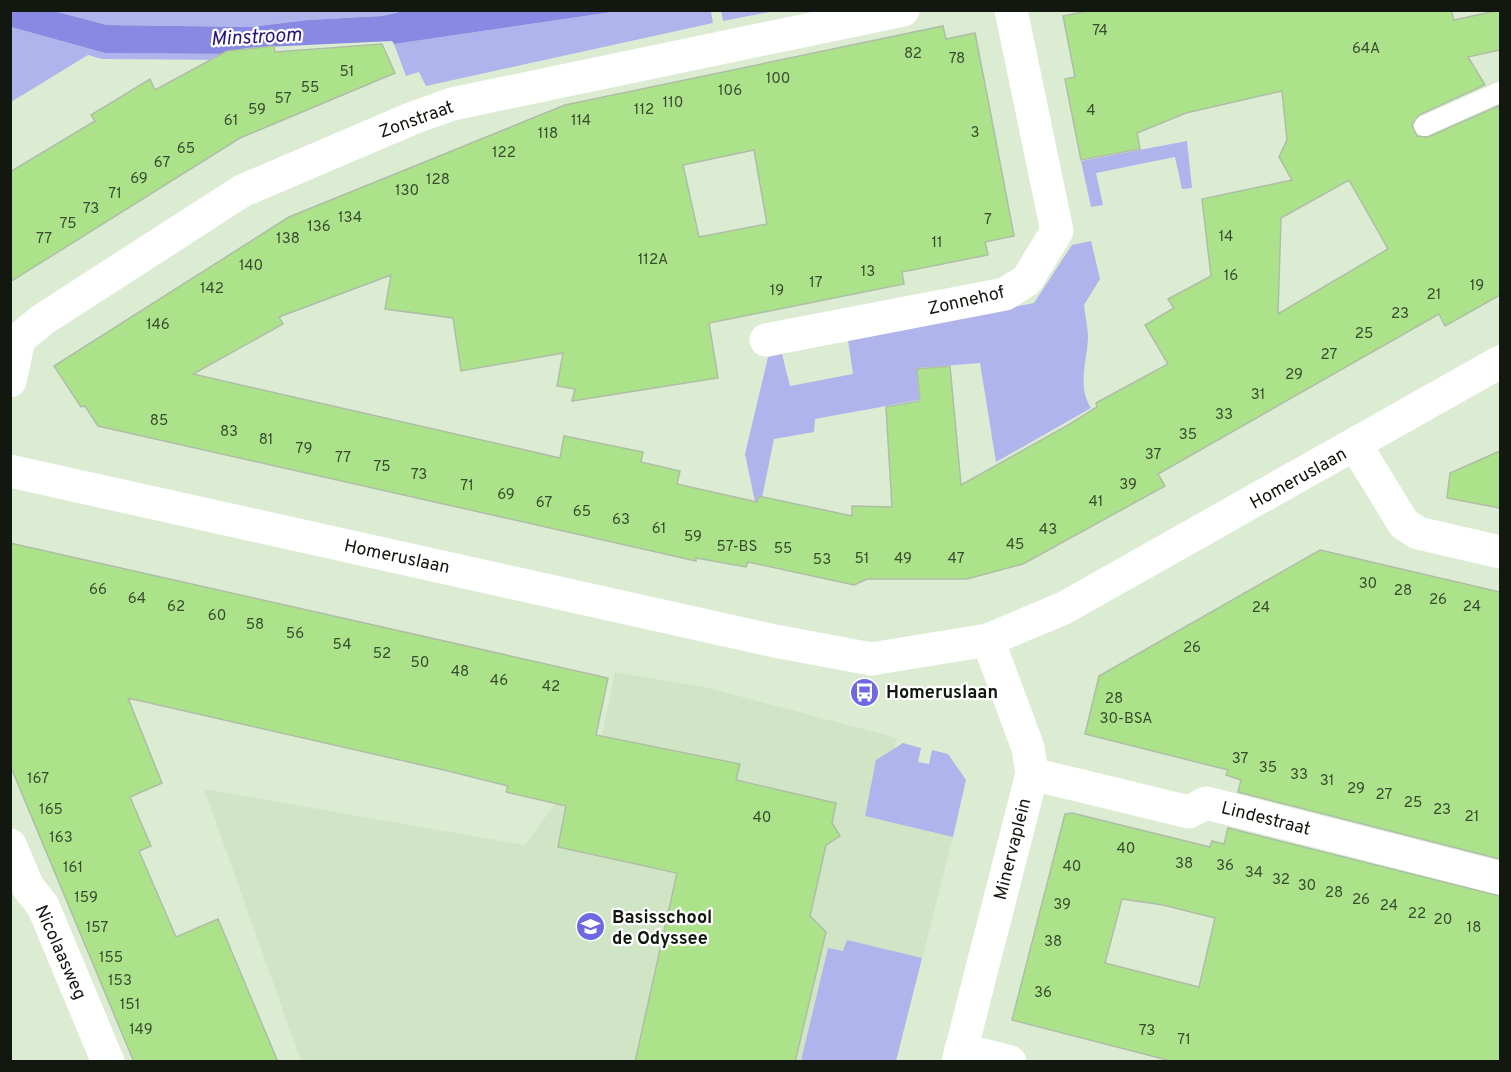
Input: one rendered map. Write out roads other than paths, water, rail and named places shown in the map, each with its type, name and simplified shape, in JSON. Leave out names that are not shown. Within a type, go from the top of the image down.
[{"type":"street","name":"Zonstraat","points":[[10,381],[19,339],[42,320],[242,191],[412,118],[463,102],[903,10]]},
{"type":"street","name":"Zonnehof","points":[[766,340],[1005,294],[1027,279],[1057,231],[1011,10]]},
{"type":"street","name":"Homeruslaan","points":[[10,471],[775,641],[870,659],[988,640],[1064,608],[1356,446],[1500,362]]},
{"type":"street","points":[[1356,446],[1404,524],[1418,533],[1500,552]]},
{"type":"street","name":"Minervaplein","points":[[959,1055],[1032,774],[1028,748],[988,640]]},
{"type":"street","name":"Lindestraat","points":[[1032,774],[1189,812],[1206,803],[1500,878]]},
{"type":"street","name":"Nicolaasweg","points":[[10,845],[28,887],[42,906],[108,1062]]},
{"type":"street","points":[[959,1055],[1010,1062]]},
{"type":"lane","points":[[1424,126],[1500,92]]},
{"type":"water","name":"Minstroom","points":[[11,10],[54,11],[107,25],[250,27],[308,20],[382,16],[403,11],[619,11],[394,44],[392,41],[245,48],[234,54],[105,53],[11,27]]},
{"type":"place","name":"Homeruslaan","points":[[865,692]]},
{"type":"place","name":"Basisschool de Odyssee","points":[[591,927]]}]
